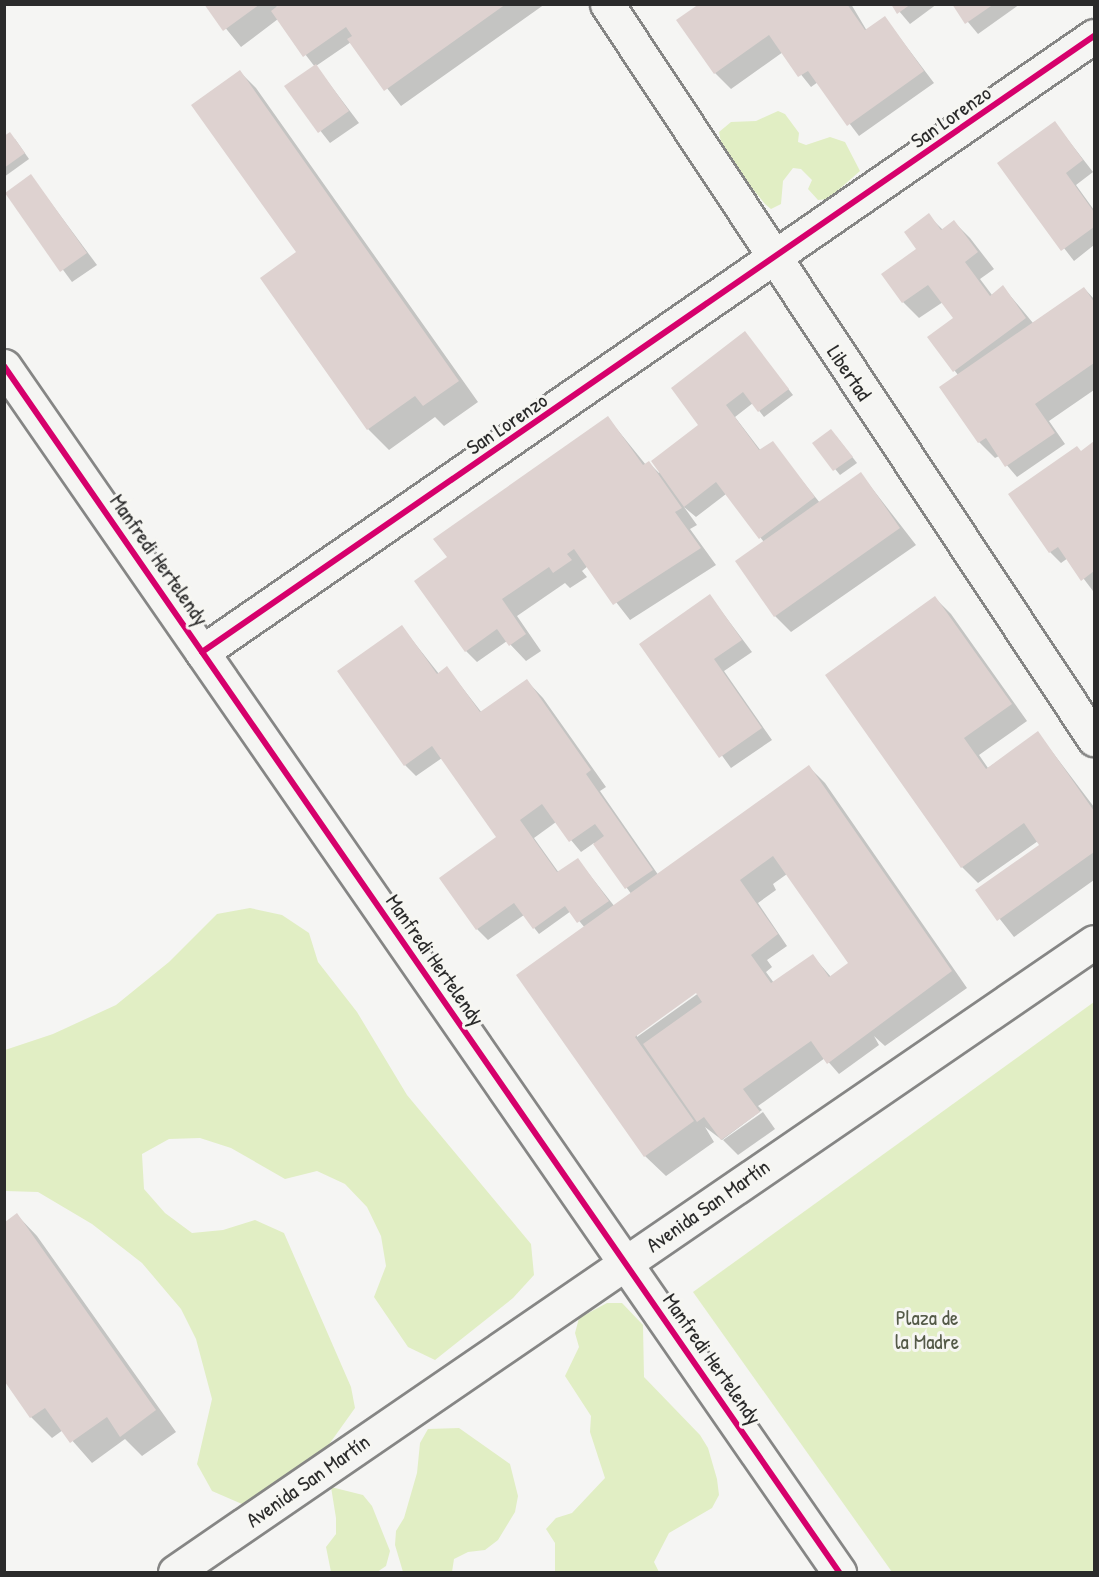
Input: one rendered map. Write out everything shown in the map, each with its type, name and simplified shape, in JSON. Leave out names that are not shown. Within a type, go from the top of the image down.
[{"type":"street","name":"Libertad","points":[[607,4],[774,261],[1095,739]]},
{"type":"street","name":"San Lorenzo","points":[[202,652],[774,261],[1095,36]]},
{"type":"street","name":"Manfredi Hertelendy","points":[[4,366],[839,1572]]},
{"type":"street","name":"Avenida San Martín","points":[[175,1572],[1095,942]]},
{"type":"green space","points":[[778,111],[785,114],[799,133],[798,142],[806,145],[830,137],[845,142],[860,171],[828,199],[818,200],[808,189],[812,180],[801,169],[793,168],[783,181],[781,204],[771,209],[730,161],[722,148],[719,132],[731,122],[756,121]]},
{"type":"green space","points":[[250,908],[282,915],[309,933],[318,962],[357,1012],[407,1095],[531,1244],[534,1275],[513,1298],[435,1360],[408,1347],[374,1297],[386,1266],[381,1236],[367,1207],[345,1184],[317,1171],[285,1179],[231,1148],[200,1138],[169,1139],[142,1154],[144,1189],[165,1213],[192,1233],[223,1230],[255,1220],[284,1233],[351,1387],[355,1408],[325,1450],[271,1492],[242,1504],[212,1491],[197,1464],[212,1399],[196,1339],[181,1309],[142,1263],[92,1224],[38,1192],[5,1191],[5,1050],[53,1034],[116,1005],[169,962],[217,914]]},
{"type":"green space","name":"Plaza de la Madre","points":[[1094,1002],[1094,1572],[892,1572],[693,1292]]},
{"type":"green space","points":[[607,1303],[622,1303],[643,1325],[644,1377],[700,1435],[708,1448],[719,1495],[712,1508],[669,1533],[654,1562],[659,1572],[555,1572],[555,1543],[546,1529],[556,1518],[572,1513],[605,1478],[590,1432],[591,1416],[565,1376],[579,1347],[575,1333],[579,1318]]},
{"type":"green space","points":[[459,1428],[510,1464],[518,1496],[515,1512],[498,1540],[485,1550],[468,1552],[454,1559],[452,1572],[403,1572],[395,1545],[396,1531],[404,1518],[417,1473],[420,1443],[428,1429]]},
{"type":"green space","points":[[331,1487],[363,1495],[372,1506],[390,1551],[386,1566],[377,1572],[331,1572],[326,1547],[336,1534],[336,1518]]},
{"type":"building","points":[[204,4],[260,4],[223,31]]},
{"type":"building","points":[[280,4],[506,4],[384,91],[347,39],[352,36],[346,27],[303,57],[271,11]]},
{"type":"building","points":[[699,4],[847,4],[865,30],[885,16],[924,71],[847,126],[808,71],[798,77],[769,35],[714,74],[676,20]]},
{"type":"building","points":[[891,4],[911,4],[897,14]]},
{"type":"building","points":[[952,4],[994,4],[965,24]]},
{"type":"building","points":[[316,64],[349,111],[318,133],[284,86]]},
{"type":"building","points":[[240,70],[459,381],[423,406],[415,396],[367,430],[260,278],[296,252],[191,105]]},
{"type":"building","points":[[1055,121],[1083,160],[1066,173],[1094,212],[1094,227],[1061,251],[997,163]]},
{"type":"building","points":[[10,132],[25,153],[4,168],[4,136]]},
{"type":"building","points":[[31,174],[87,253],[60,272],[5,193]]},
{"type":"building","points":[[929,213],[941,230],[954,220],[978,252],[965,262],[990,296],[1003,285],[1026,318],[953,372],[927,337],[953,318],[928,285],[902,303],[881,274],[916,249],[904,232]]},
{"type":"building","points":[[1084,287],[1094,302],[1094,363],[1035,404],[1055,433],[1005,467],[986,438],[978,443],[939,387]]},
{"type":"building","points":[[745,331],[789,389],[758,412],[743,392],[726,405],[759,450],[773,441],[815,497],[759,539],[716,482],[684,507],[651,461],[698,425],[671,388]]},
{"type":"building","points":[[608,416],[643,465],[649,461],[682,508],[675,512],[701,548],[613,605],[574,549],[567,554],[572,560],[553,573],[549,567],[502,599],[526,634],[509,646],[497,629],[465,652],[414,581],[447,557],[433,539]]},
{"type":"building","points":[[831,429],[853,457],[833,471],[812,443]]},
{"type":"building","points":[[1094,441],[1094,571],[1081,581],[1058,547],[1049,553],[1008,494],[1077,446],[1081,451]]},
{"type":"building","points":[[861,472],[900,528],[774,617],[735,561]]},
{"type":"building","points":[[710,594],[742,640],[714,659],[762,728],[719,758],[639,644]]},
{"type":"building","points":[[935,596],[1012,704],[964,738],[986,769],[1038,731],[1094,811],[1094,852],[997,921],[975,890],[1039,845],[1024,823],[961,868],[825,675]]},
{"type":"building","points":[[402,625],[437,674],[447,666],[480,712],[527,679],[591,770],[586,774],[653,870],[625,889],[593,844],[604,836],[595,824],[569,842],[542,804],[520,820],[557,872],[578,858],[609,901],[577,923],[565,906],[533,929],[514,903],[476,930],[439,878],[496,837],[432,746],[404,766],[337,671]]},
{"type":"building","points":[[809,765],[952,971],[827,1064],[811,1041],[743,1089],[760,1112],[721,1140],[704,1117],[697,1122],[643,1044],[702,1002],[696,993],[635,1037],[694,1121],[644,1157],[516,975]],"holes":[[[773,856],[848,963],[829,977],[813,954],[771,983],[751,955],[778,934],[740,880]]]},
{"type":"building","points":[[17,1213],[156,1410],[120,1437],[107,1417],[70,1443],[45,1408],[30,1418],[5,1382],[5,1222]]},
{"type":"cycle path","points":[[202,652],[1094,36]]},
{"type":"cycle path","points":[[4,366],[839,1572]]}]
